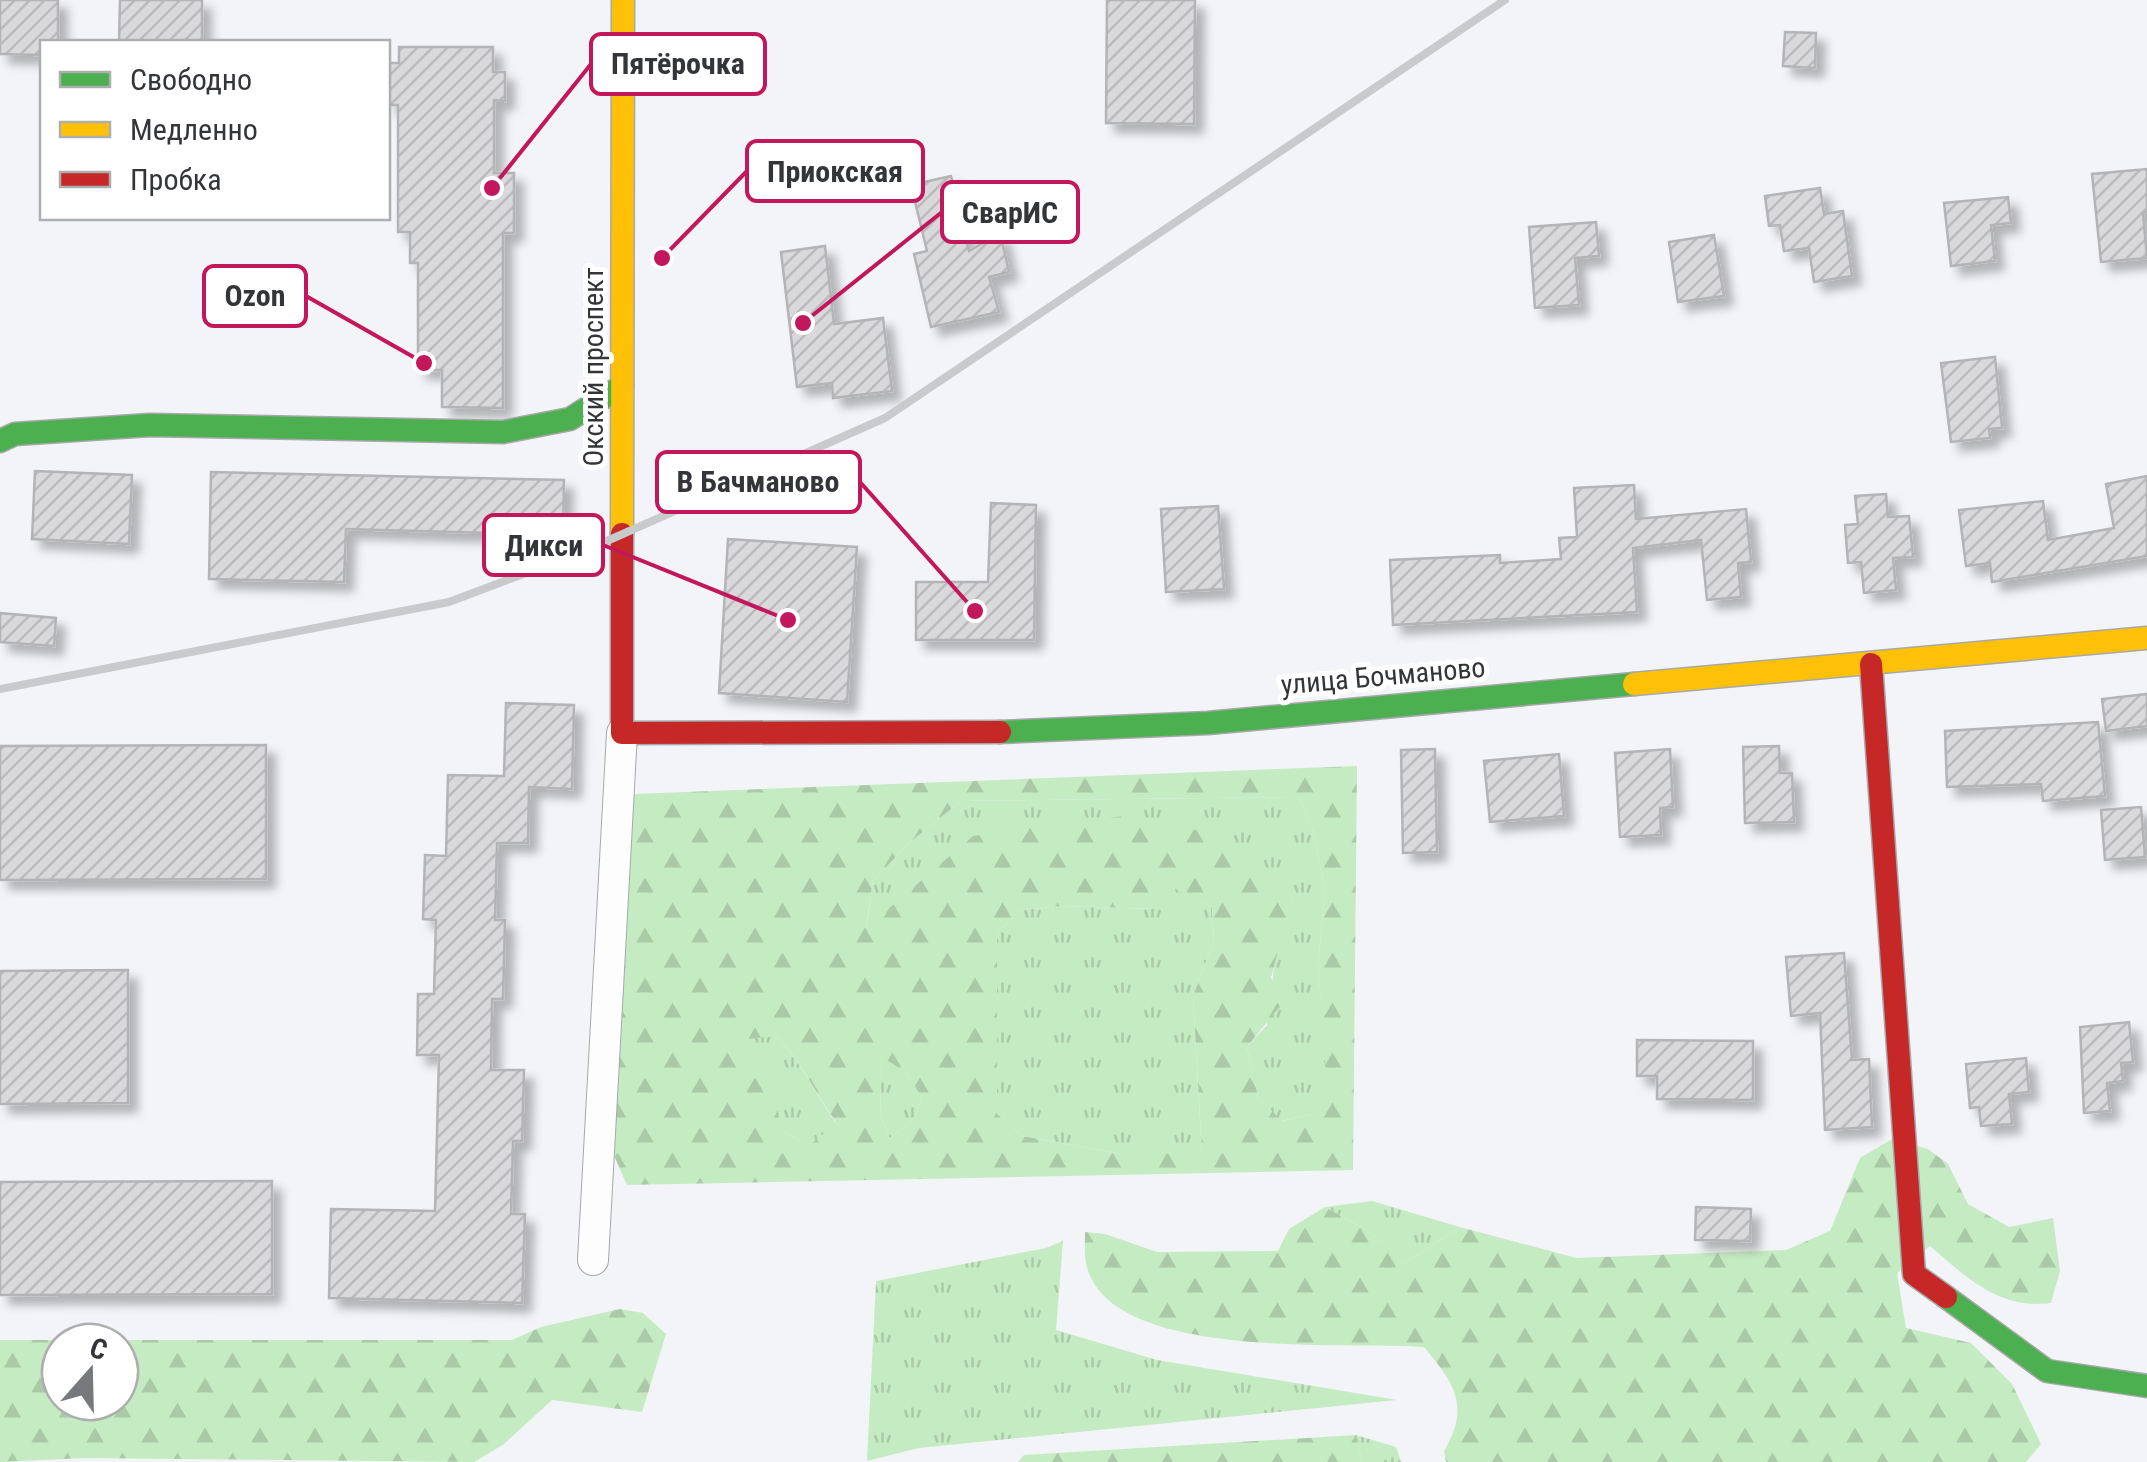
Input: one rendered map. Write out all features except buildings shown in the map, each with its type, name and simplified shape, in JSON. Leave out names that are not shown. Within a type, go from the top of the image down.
[{"type":"main road","name":"Окский проспект","points":[[622,733],[623,0]]},
{"type":"main road","points":[[0,442],[14,434],[150,424],[504,432],[570,419],[622,386]]},
{"type":"main road","name":"улица Бочманово","points":[[622,733],[1054,732],[2147,638]]},
{"type":"main road","points":[[1871,664],[1914,1274],[2047,1371],[2147,1386]]},
{"type":"street","points":[[592,1260],[622,733]]},
{"type":"green space","points":[[1357,766],[1353,1170],[627,1185],[612,1151],[634,794]],"holes":[[[1299,797],[1312,827],[1325,891],[1318,965],[1328,1100],[1312,1114],[1282,1121],[1258,1097],[1247,1047],[1287,998],[1271,978],[1292,897],[1210,833],[1131,815],[973,836],[866,928],[873,881],[908,844],[961,801]],[[1174,888],[1212,907],[1214,941],[1193,996],[1202,1153],[1122,1154],[1022,1136],[997,1114],[997,933],[1020,910],[1062,906],[1155,909]],[[776,1036],[837,1123],[808,1146],[781,1130],[772,1073],[753,1062],[739,1040]],[[882,1057],[907,1073],[922,1098],[916,1116],[890,1139],[880,1115]]]},
{"type":"green space","points":[[1299,797],[1312,827],[1325,891],[1318,965],[1329,1100],[1312,1114],[1281,1121],[1258,1097],[1247,1047],[1267,1025],[1278,936],[1292,897],[1254,869],[973,836],[866,930],[873,881],[908,844],[961,801]]},
{"type":"green space","points":[[1173,887],[1212,907],[1214,941],[1193,996],[1202,1154],[1122,1154],[1022,1136],[997,1114],[997,933],[1020,910],[1062,906],[1155,909]]},
{"type":"green space","points":[[776,1036],[837,1124],[808,1146],[781,1130],[775,1106],[738,1039]]},
{"type":"green space","points":[[882,1056],[907,1073],[922,1097],[916,1116],[890,1139],[880,1115]]},
{"type":"green space","points":[[1892,1139],[1928,1149],[1948,1164],[1968,1204],[2009,1227],[2053,1218],[2060,1271],[2051,1303],[2016,1302],[1985,1289],[1930,1246],[1897,1273],[1906,1328],[1971,1343],[2012,1384],[2041,1444],[2026,1462],[1446,1462],[1444,1451],[1456,1421],[1455,1396],[1444,1372],[1424,1347],[1289,1344],[1182,1332],[1137,1317],[1103,1295],[1085,1259],[1085,1232],[1105,1234],[1157,1252],[1278,1251],[1289,1229],[1325,1207],[1370,1232],[1405,1263],[1460,1227],[1576,1258],[1786,1250],[1830,1231],[1860,1158]]},
{"type":"green space","points":[[1372,1201],[1460,1227],[1405,1263],[1370,1232],[1325,1207]]},
{"type":"green space","points":[[1063,1241],[1056,1330],[1157,1360],[1397,1400],[919,1448],[867,1461],[876,1281],[1046,1248]]},
{"type":"green space","points":[[620,1309],[643,1313],[666,1334],[642,1412],[552,1400],[504,1444],[474,1462],[85,1458],[0,1462],[0,1340],[40,1340],[40,1422],[140,1422],[140,1340],[512,1340],[541,1327]]},
{"type":"green space","points":[[1356,1435],[1396,1447],[1401,1462],[1362,1462]]},
{"type":"green space","points":[[1356,1435],[1362,1462],[1018,1462],[1024,1455]]},
{"type":"railway","points":[[0,689],[449,602],[582,552],[885,418],[1505,0]]},
{"type":"traffic: fast","points":[[0,441],[15,434],[150,425],[503,432],[570,419],[622,386]]},
{"type":"traffic: fast","points":[[1000,732],[1208,723],[1634,684]]},
{"type":"traffic: fast","points":[[1946,1297],[2047,1371],[2147,1386]]},
{"type":"traffic: slow","points":[[622,534],[623,0]]},
{"type":"traffic: slow","points":[[1634,684],[2147,638]]},
{"type":"traffic: jam","points":[[622,534],[622,733],[1000,732]]},
{"type":"traffic: jam","points":[[1871,664],[1914,1274],[1946,1297]]},
{"type":"place","name":"Пятёрочка","points":[[492,188]]},
{"type":"place","name":"Приокская","points":[[662,258]]},
{"type":"place","name":"СварИС","points":[[803,323]]},
{"type":"place","name":"Ozon","points":[[424,363]]},
{"type":"place","name":"В Бачманово","points":[[975,611]]},
{"type":"place","name":"Дикси","points":[[788,620]]}]
